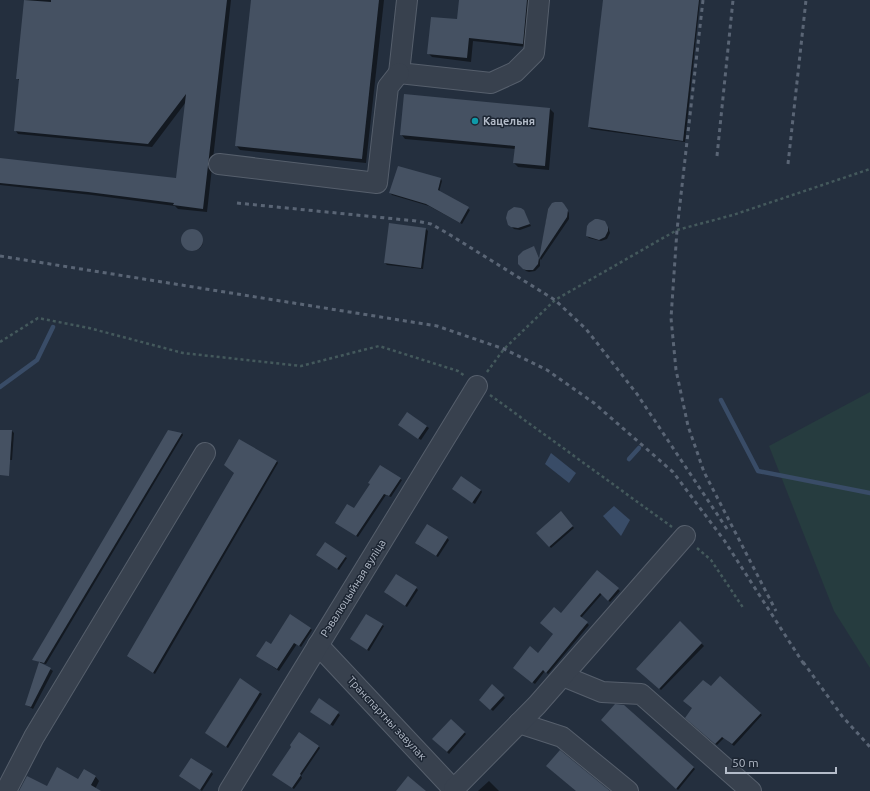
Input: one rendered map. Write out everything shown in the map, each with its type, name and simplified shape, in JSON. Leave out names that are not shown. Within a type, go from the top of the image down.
[{"type":"street","points":[[219,164],[377,183],[388,87],[399,73],[407,0]]},
{"type":"street","points":[[399,73],[491,83],[515,72],[534,53],[539,0]]},
{"type":"street","name":"Рэвалюцыйная вуліца","points":[[229,791],[477,386]]},
{"type":"street","points":[[6,791],[34,737],[205,453]]},
{"type":"street","points":[[455,790],[563,676],[685,536]]},
{"type":"street","name":"Транспартны завулак","points":[[318,645],[455,790]]},
{"type":"street","points":[[563,676],[602,692],[640,694],[751,791]]},
{"type":"street","points":[[519,723],[562,737],[628,791]]},
{"type":"path","points":[[477,386],[504,349],[555,300],[677,230],[733,215],[870,169]]},
{"type":"path","points":[[0,342],[38,318],[89,328],[183,353],[300,366],[379,346],[458,371],[685,536],[711,560],[744,609]]},
{"type":"green space","points":[[870,392],[870,668],[834,611],[769,446]]},
{"type":"water","points":[[551,453],[576,473],[569,483],[545,464]]},
{"type":"water","points":[[614,506],[630,520],[621,536],[603,516]]},
{"type":"building","points":[[24,0],[51,2],[51,0],[227,0],[203,209],[173,205],[174,203],[0,183],[0,158],[176,178],[186,94],[148,144],[14,131],[19,79],[16,79]]},
{"type":"building","points":[[251,0],[379,0],[362,159],[235,146]]},
{"type":"building","points":[[459,0],[527,0],[523,44],[469,38],[467,58],[427,54],[431,17],[457,19]]},
{"type":"building","points":[[603,0],[699,0],[683,141],[588,127]]},
{"type":"building","name":"Кацельня","points":[[404,94],[550,108],[545,166],[513,163],[515,146],[400,135]]},
{"type":"building","points":[[398,166],[441,178],[438,190],[469,207],[460,223],[426,204],[389,193]]},
{"type":"building","points":[[562,202],[564,204],[568,210],[567,217],[539,259],[548,209],[552,203]]},
{"type":"building","points":[[514,207],[524,210],[530,224],[518,228],[508,225],[506,218],[508,211]]},
{"type":"building","points":[[595,219],[605,221],[608,227],[605,237],[599,240],[586,236],[587,226]]},
{"type":"building","points":[[389,223],[426,228],[421,268],[384,263]]},
{"type":"building","points":[[192,229],[200,232],[203,240],[200,248],[192,251],[184,248],[181,240],[184,232]]},
{"type":"building","points":[[534,246],[539,258],[538,264],[533,270],[523,269],[518,264],[518,256],[523,251]]},
{"type":"building","points":[[407,412],[427,426],[418,439],[398,425]]},
{"type":"building","points":[[0,430],[12,430],[9,476],[0,475]]},
{"type":"building","points":[[168,430],[182,433],[44,663],[32,660]]},
{"type":"building","points":[[239,439],[277,461],[153,673],[127,656],[234,473],[224,465]]},
{"type":"building","points":[[380,465],[401,478],[389,496],[384,494],[356,536],[335,523],[347,504],[354,508],[370,484],[368,483]]},
{"type":"building","points":[[461,476],[481,490],[472,503],[452,489]]},
{"type":"building","points":[[561,511],[573,526],[549,547],[536,533]]},
{"type":"building","points":[[427,524],[448,537],[436,556],[415,543]]},
{"type":"building","points":[[325,542],[346,556],[337,569],[316,555]]},
{"type":"building","points":[[597,570],[619,588],[608,601],[600,593],[580,616],[588,622],[546,673],[543,670],[532,683],[513,668],[530,646],[538,653],[553,634],[540,623],[554,607],[561,613]]},
{"type":"building","points":[[396,574],[417,587],[405,606],[384,592]]},
{"type":"building","points":[[290,614],[311,628],[299,646],[294,643],[277,669],[256,656],[266,641],[271,644]]},
{"type":"building","points":[[366,614],[383,624],[367,650],[350,639]]},
{"type":"building","points":[[680,621],[702,643],[659,689],[636,669]]},
{"type":"building","points":[[39,662],[51,668],[31,707],[25,705]]},
{"type":"building","points":[[720,676],[761,713],[732,744],[722,737],[715,744],[685,718],[692,708],[683,701],[703,680],[711,686]]},
{"type":"building","points":[[240,678],[260,692],[226,747],[205,733]]},
{"type":"building","points":[[492,684],[504,695],[490,710],[479,700]]},
{"type":"building","points":[[319,698],[339,712],[330,725],[310,712]]},
{"type":"building","points":[[615,704],[624,705],[694,767],[676,789],[601,720]]},
{"type":"building","points":[[451,719],[465,732],[447,752],[432,739]]},
{"type":"building","points":[[299,732],[319,746],[292,788],[272,775],[291,747],[290,745]]},
{"type":"building","points":[[560,750],[610,791],[576,791],[546,766]]},
{"type":"building","points":[[191,758],[212,771],[200,790],[179,776]]},
{"type":"building","points":[[57,767],[78,779],[84,769],[96,776],[91,785],[101,791],[19,791],[27,776],[47,786]]},
{"type":"building","points":[[408,776],[426,791],[396,791]]},
{"type":"waterway","points":[[0,387],[37,360],[53,327]]},
{"type":"waterway","points":[[721,400],[758,471],[870,493]]},
{"type":"waterway","points":[[629,459],[639,448]]},
{"type":"railway","points":[[703,0],[677,230],[671,318],[676,370],[688,426],[704,472],[776,611]]},
{"type":"railway","points":[[717,156],[733,0]]},
{"type":"railway","points":[[788,164],[806,0]]},
{"type":"railway","points":[[237,203],[416,221],[431,224],[555,300],[586,329],[637,394],[729,532]]},
{"type":"railway","points":[[0,256],[437,326],[504,349],[547,370],[594,403],[673,472],[724,540],[805,666]]},
{"type":"railway","points":[[803,662],[842,716],[870,747]]},
{"type":"place","name":"Кацельня","points":[[475,121]]}]
